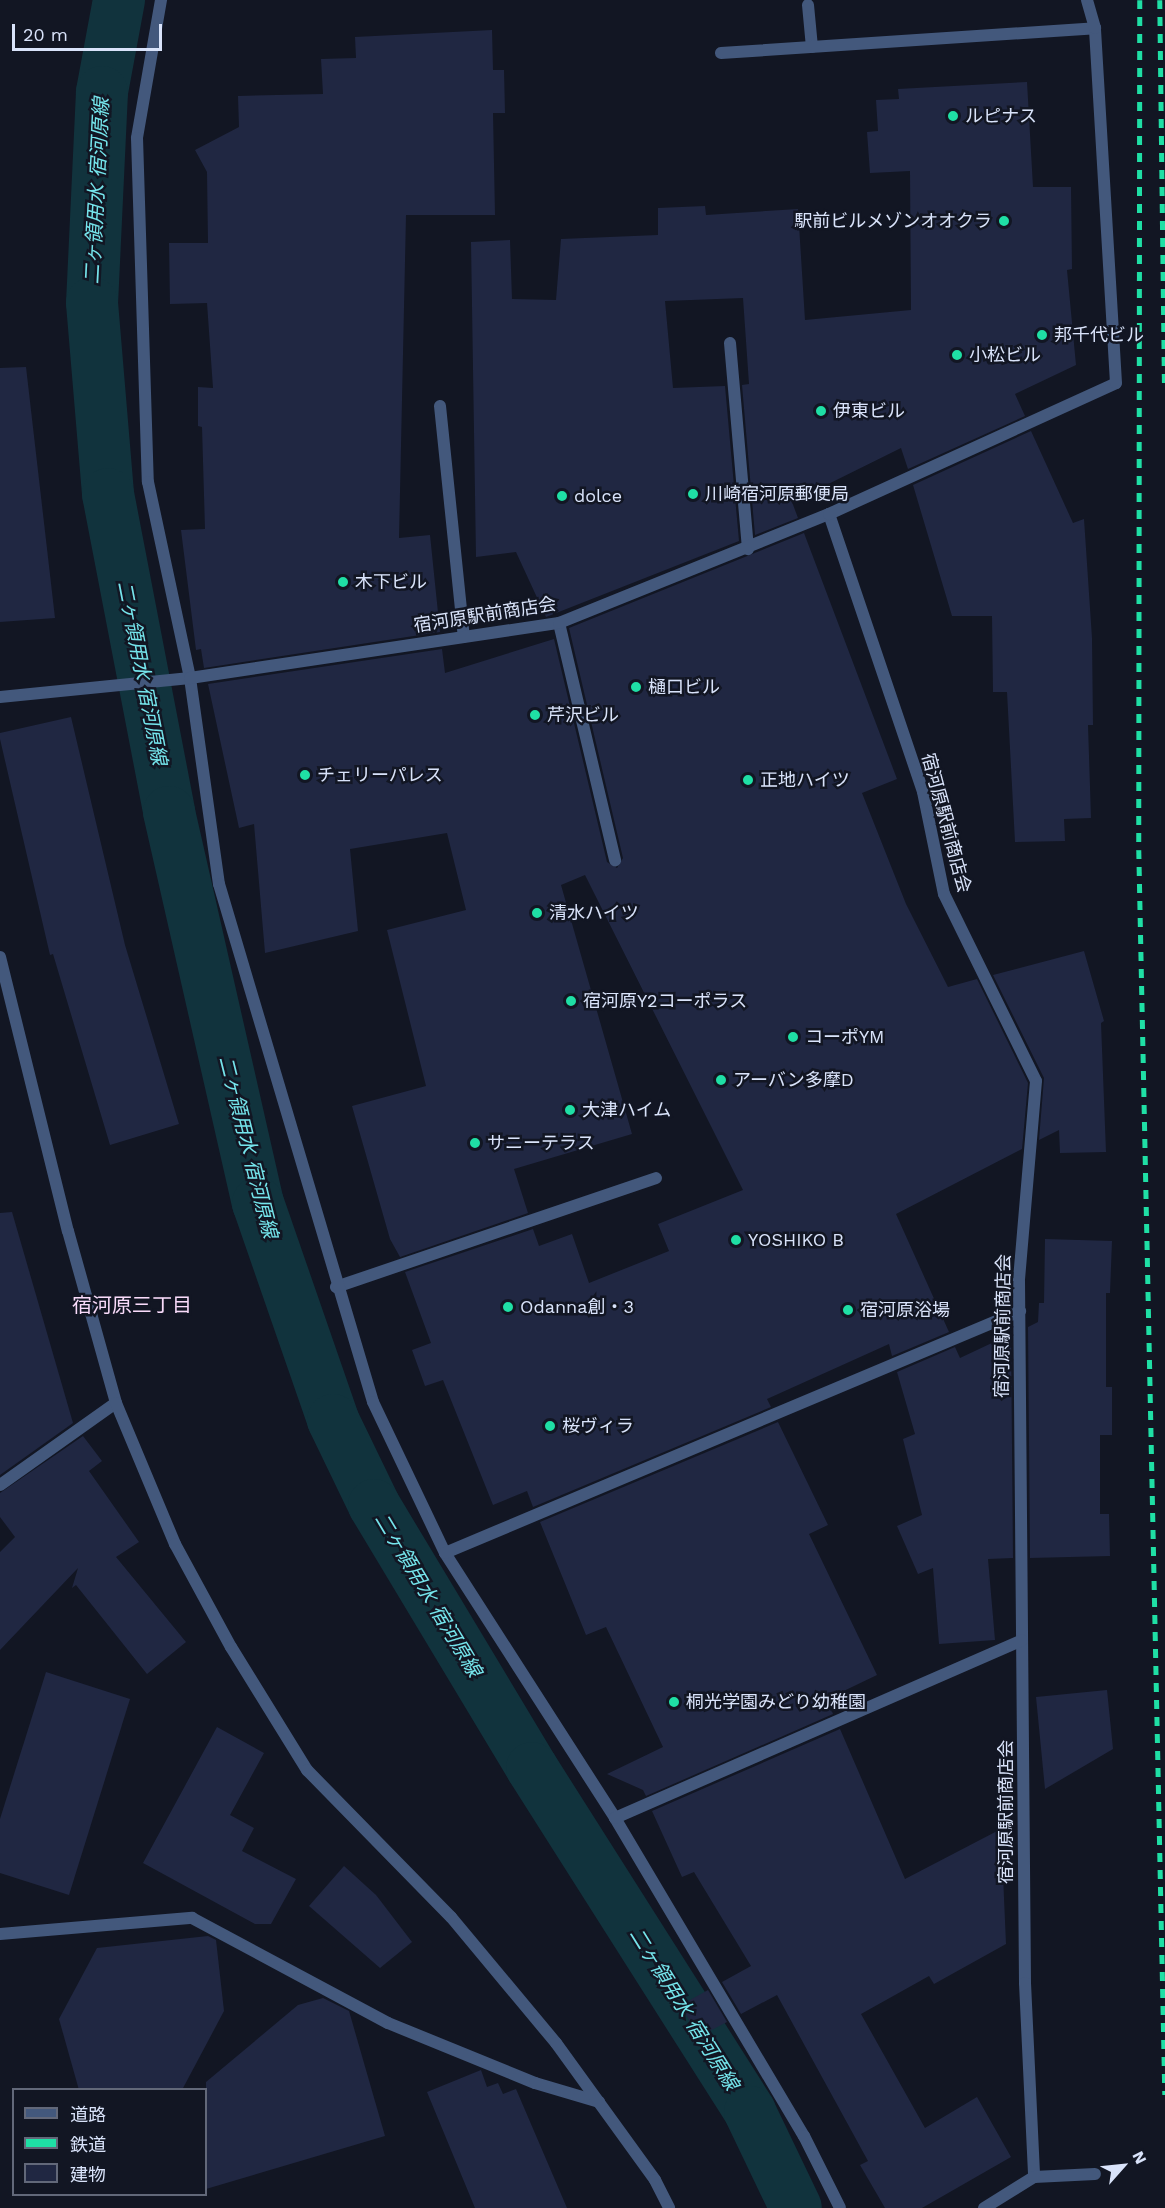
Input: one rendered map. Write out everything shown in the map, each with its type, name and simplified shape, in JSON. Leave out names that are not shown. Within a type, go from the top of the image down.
[{"type":"street","points":[[161,0],[137,138],[148,482],[190,678],[219,884],[336,1287],[373,1402],[445,1553],[615,1818],[798,2126],[840,2208]]},
{"type":"street","points":[[721,53],[1095,28],[1087,0]]},
{"type":"street","points":[[808,5],[812,47]]},
{"type":"street","name":"宿河原駅前商店会","points":[[0,697],[190,678],[559,623],[748,549],[1116,383],[1095,28]]},
{"type":"street","points":[[730,343],[748,549]]},
{"type":"street","points":[[440,406],[464,637]]},
{"type":"street","name":"宿河原駅前商店会","points":[[829,514],[923,792],[944,894],[1036,1081],[1020,1311],[1025,1983],[1034,2177]]},
{"type":"street","points":[[559,623],[615,860]]},
{"type":"street","points":[[0,957],[68,1231],[116,1402],[175,1544],[231,1647],[307,1770],[451,1917],[556,2043],[655,2180],[669,2208]]},
{"type":"street","points":[[336,1287],[656,1178]]},
{"type":"street","points":[[445,1553],[1020,1311]]},
{"type":"street","points":[[0,1485],[116,1402]]},
{"type":"street","points":[[615,1818],[1023,1640]]},
{"type":"street","points":[[0,1934],[192,1918],[388,2023],[535,2083],[599,2102]]},
{"type":"street","points":[[984,2208],[1034,2177],[1095,2174]]},
{"type":"building","points":[[492,30],[493,70],[504,70],[505,113],[493,113],[495,215],[406,215],[399,538],[430,535],[440,632],[204,668],[201,649],[196,650],[181,530],[205,529],[202,427],[198,426],[198,387],[213,388],[207,303],[170,304],[169,243],[208,243],[207,172],[195,150],[239,127],[238,96],[323,94],[321,59],[356,58],[355,37]]},
{"type":"building","points":[[1027,82],[1033,187],[1071,187],[1072,269],[1067,270],[1076,365],[1015,394],[1025,416],[908,469],[901,448],[792,502],[798,518],[755,535],[742,385],[749,384],[743,298],[665,301],[673,388],[725,386],[739,541],[546,617],[516,552],[476,557],[471,242],[510,240],[512,299],[556,300],[561,239],[658,235],[658,208],[705,206],[706,215],[798,209],[805,320],[911,310],[910,171],[870,173],[867,132],[878,131],[876,100],[899,99],[898,89]]},
{"type":"building","points":[[26,367],[55,618],[0,622],[0,368]]},
{"type":"building","points":[[1031,431],[1073,523],[1084,519],[1092,638],[1093,725],[1088,725],[1091,818],[1064,819],[1065,841],[1015,842],[1007,692],[993,692],[992,616],[952,616],[913,485]]},
{"type":"building","points":[[804,533],[897,779],[862,793],[906,904],[948,987],[977,979],[1028,1083],[1022,1149],[896,1214],[949,1332],[892,1356],[889,1344],[767,1399],[771,1407],[533,1507],[527,1491],[493,1505],[443,1380],[425,1386],[412,1350],[431,1343],[405,1272],[533,1229],[539,1246],[572,1234],[589,1283],[669,1251],[658,1224],[743,1190],[585,875],[561,885],[632,1134],[514,1169],[528,1213],[400,1257],[390,1239],[352,1106],[426,1086],[387,930],[466,910],[447,833],[350,849],[358,931],[265,953],[254,824],[239,828],[208,684],[442,649],[445,673],[554,639],[607,862],[617,868],[623,858],[569,628]]},
{"type":"building","points":[[71,717],[125,945],[179,1124],[110,1145],[53,954],[50,955],[0,739],[0,733]]},
{"type":"building","points":[[1084,951],[1104,1021],[1101,1023],[1106,1152],[1060,1153],[1059,1130],[1039,1140],[1044,1078],[993,975]]},
{"type":"building","points":[[12,1212],[73,1423],[0,1475],[0,1213]]},
{"type":"building","points":[[1045,1239],[1112,1241],[1110,1293],[1106,1293],[1106,1387],[1112,1387],[1112,1435],[1100,1435],[1100,1514],[1109,1514],[1110,1556],[1030,1558],[1028,1327],[1038,1322],[1039,1303],[1044,1303]]},
{"type":"building","points":[[1011,1334],[1013,1558],[988,1559],[995,1640],[939,1644],[933,1568],[918,1574],[897,1526],[922,1515],[903,1439],[915,1434],[897,1372],[955,1347],[960,1358]]},
{"type":"building","points":[[778,1422],[828,1525],[809,1534],[877,1675],[827,1699],[833,1714],[646,1796],[643,1790],[607,1774],[663,1747],[606,1627],[586,1635],[540,1522]]},
{"type":"building","points":[[83,1436],[102,1461],[89,1471],[139,1542],[116,1557],[186,1642],[147,1674],[76,1585],[72,1588],[78,1568],[0,1650],[0,1552],[15,1537],[0,1517],[0,1493]]},
{"type":"building","points":[[46,1672],[130,1699],[69,1895],[0,1873],[0,1819]]},
{"type":"building","points":[[1107,1690],[1113,1749],[1045,1789],[1036,1697]]},
{"type":"building","points":[[217,1727],[264,1753],[230,1815],[254,1828],[242,1851],[296,1879],[271,1924],[255,1924],[143,1863]]},
{"type":"building","points":[[840,1729],[905,1879],[1001,1829],[1006,1944],[934,1984],[929,1976],[861,2014],[925,2128],[977,2097],[1011,2157],[922,2208],[885,2208],[860,2165],[868,2161],[777,1995],[741,2014],[722,1982],[751,1966],[694,1872],[682,1877],[652,1811]]},
{"type":"building","points":[[344,1866],[376,1895],[412,1942],[380,1968],[309,1906]]},
{"type":"building","points":[[208,1936],[216,1940],[224,2011],[183,2088],[78,2088],[59,2019],[97,1948]]},
{"type":"building","points":[[708,1990],[727,2022],[698,2037],[681,2005]]},
{"type":"building","points":[[323,1998],[349,2011],[385,2136],[207,2189],[206,2082],[298,2005]]},
{"type":"building","points":[[481,2070],[487,2087],[498,2083],[503,2094],[516,2089],[567,2208],[475,2208],[427,2092]]},
{"type":"waterway","name":"二ヶ領用水 宿河原線","points":[[119,0],[102,92],[92,303],[108,494],[169,812],[258,1203],[333,1420],[374,1505],[532,1768],[750,2112],[796,2208]]},
{"type":"railway","points":[[1140,0],[1139,850],[1165,2095]]},
{"type":"railway","points":[[1160,0],[1165,387]]},
{"type":"place","name":"ルピナス","points":[[953,116]]},
{"type":"place","name":"駅前ビルメゾンオオクラ","points":[[1004,221]]},
{"type":"place","name":"邦千代ビル","points":[[1042,335]]},
{"type":"place","name":"小松ビル","points":[[957,355]]},
{"type":"place","name":"伊東ビル","points":[[821,411]]},
{"type":"place","name":"川崎宿河原郵便局","points":[[693,494]]},
{"type":"place","name":"dolce","points":[[562,496]]},
{"type":"place","name":"木下ビル","points":[[343,582]]},
{"type":"place","name":"樋口ビル","points":[[636,687]]},
{"type":"place","name":"芹沢ビル","points":[[535,715]]},
{"type":"place","name":"チェリーパレス","points":[[305,775]]},
{"type":"place","name":"正地ハイツ","points":[[748,780]]},
{"type":"place","name":"清水ハイツ","points":[[537,913]]},
{"type":"place","name":"宿河原Y2コーポラス","points":[[571,1001]]},
{"type":"place","name":"コーポYM","points":[[793,1037]]},
{"type":"place","name":"アーバン多摩D","points":[[721,1080]]},
{"type":"place","name":"大津ハイム","points":[[570,1110]]},
{"type":"place","name":"サニーテラス","points":[[475,1143]]},
{"type":"place","name":"YOSHIKO B","points":[[736,1240]]},
{"type":"place","name":"Odanna創・3","points":[[508,1307]]},
{"type":"place","name":"宿河原浴場","points":[[848,1310]]},
{"type":"place","name":"桜ヴィラ","points":[[550,1426]]},
{"type":"place","name":"桐光学園みどり幼稚園","points":[[674,1702]]},
{"type":"district","name":"宿河原三丁目","points":[[132,1305]]}]
